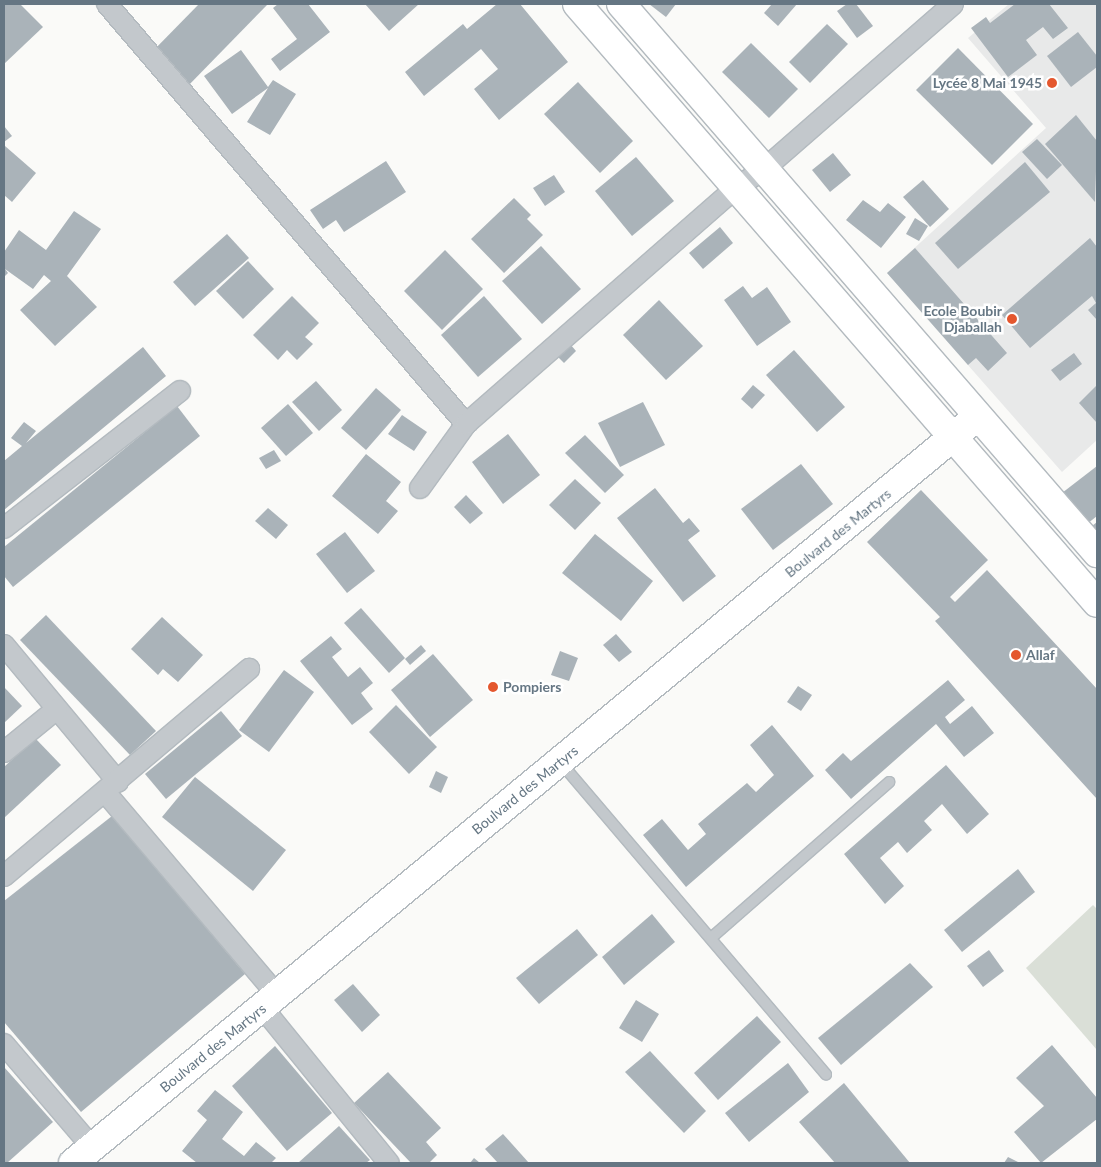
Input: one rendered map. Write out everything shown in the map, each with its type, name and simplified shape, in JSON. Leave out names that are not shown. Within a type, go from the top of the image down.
[{"type":"main road","points":[[577,4],[1097,603]]},
{"type":"main road","points":[[621,4],[1097,553]]},
{"type":"main road","name":"Boulvard des Martyrs","points":[[81,1158],[978,417]]},
{"type":"street","points":[[107,4],[466,424]]},
{"type":"street","points":[[420,488],[466,424],[736,188],[763,170],[953,4]]},
{"type":"street","points":[[4,528],[180,391]]},
{"type":"street","points":[[4,645],[57,709],[111,787],[389,1163]]},
{"type":"street","points":[[4,876],[249,669]]},
{"type":"street","points":[[4,752],[57,709]]},
{"type":"street","points":[[4,1044],[81,1158]]},
{"type":"lane","points":[[560,762],[826,1074]]},
{"type":"lane","points":[[710,938],[889,782]]},
{"type":"shaded area","name":"Ecole Boubir Djaballah","points":[[1009,4],[1097,4],[1097,440],[1062,472],[887,273],[1046,128],[968,38]]},
{"type":"shaded area","points":[[1093,905],[1097,909],[1097,1050],[1026,968]]},
{"type":"building","points":[[4,4],[20,4],[43,27],[4,64]]},
{"type":"building","points":[[199,4],[268,4],[185,89],[150,54]]},
{"type":"building","points":[[278,4],[308,4],[330,32],[280,71],[271,59],[297,39],[273,8]]},
{"type":"building","points":[[365,4],[419,4],[389,31]]},
{"type":"building","points":[[497,4],[520,4],[568,62],[499,120],[474,89],[498,69],[481,49],[424,96],[405,72],[463,24],[467,29]]},
{"type":"building","points":[[649,4],[676,4],[666,17]]},
{"type":"building","points":[[772,4],[797,4],[778,26],[764,13]]},
{"type":"building","points":[[847,4],[856,4],[873,26],[857,38],[837,11]]},
{"type":"building","points":[[1015,4],[1049,4],[1068,28],[1053,39],[1043,27],[1026,40],[1037,55],[1008,77],[971,28],[986,17],[990,23]]},
{"type":"building","points":[[827,24],[848,44],[810,83],[789,62]]},
{"type":"building","points":[[1078,32],[1097,56],[1097,67],[1071,87],[1047,56]]},
{"type":"building","points":[[751,43],[798,89],[769,118],[722,72]]},
{"type":"building","points":[[958,48],[1033,124],[992,165],[916,90]]},
{"type":"building","points":[[241,50],[268,87],[273,80],[296,94],[270,135],[247,122],[268,88],[232,114],[204,76]]},
{"type":"building","points":[[578,82],[633,141],[600,173],[544,114]]},
{"type":"building","points":[[1076,115],[1097,141],[1095,202],[1045,144]]},
{"type":"building","points":[[4,126],[12,136],[4,142]]},
{"type":"building","points":[[1037,139],[1062,165],[1047,179],[1022,152]]},
{"type":"building","points":[[5,146],[36,173],[12,202],[4,195]]},
{"type":"building","points":[[833,153],[851,175],[830,192],[812,170]]},
{"type":"building","points":[[636,157],[674,201],[632,236],[595,191]]},
{"type":"building","points":[[386,161],[406,192],[344,232],[336,220],[323,229],[310,210]]},
{"type":"building","points":[[1025,162],[1050,192],[958,269],[935,243]]},
{"type":"building","points":[[554,175],[565,192],[545,206],[533,188]]},
{"type":"building","points":[[923,180],[949,209],[930,227],[903,197]]},
{"type":"building","points":[[514,198],[531,215],[527,219],[543,235],[504,273],[471,239]]},
{"type":"building","points":[[863,200],[880,212],[888,203],[906,217],[881,248],[846,220]]},
{"type":"building","points":[[74,211],[101,229],[67,276],[97,307],[55,346],[20,310],[51,281],[44,275],[33,289],[5,269],[8,273],[4,277],[4,252],[19,230],[46,250]]},
{"type":"building","points":[[915,218],[928,226],[919,241],[906,234]]},
{"type":"building","points":[[720,227],[733,243],[703,269],[689,253]]},
{"type":"building","points":[[227,234],[249,258],[195,306],[173,282]]},
{"type":"building","name":"Ecole Boubir Djaballah","points":[[1090,238],[1097,247],[1097,320],[1088,310],[1096,303],[1092,296],[1030,348],[1002,315]]},
{"type":"building","points":[[541,246],[581,289],[542,324],[502,281]]},
{"type":"building","points":[[915,248],[1007,353],[988,371],[976,358],[968,365],[887,273]]},
{"type":"building","points":[[445,250],[483,289],[442,330],[404,291]]},
{"type":"building","points":[[248,261],[274,289],[243,319],[216,291]]},
{"type":"building","points":[[743,286],[752,298],[767,287],[791,322],[757,346],[724,300]]},
{"type":"building","points":[[292,296],[319,323],[305,337],[313,344],[297,360],[287,350],[278,360],[253,335]]},
{"type":"building","points":[[484,296],[522,339],[478,377],[441,335]]},
{"type":"building","points":[[659,300],[703,346],[666,380],[623,335]]},
{"type":"building","points":[[570,344],[576,351],[564,363],[557,356]]},
{"type":"building","points":[[143,347],[166,376],[4,510],[4,461],[22,446],[11,438],[24,422],[36,431],[26,443]]},
{"type":"building","points":[[794,350],[845,407],[817,432],[766,375]]},
{"type":"building","points":[[1074,353],[1082,364],[1060,381],[1051,370]]},
{"type":"building","points":[[316,381],[342,410],[319,431],[292,402]]},
{"type":"building","points":[[753,385],[765,395],[752,409],[741,399]]},
{"type":"building","points":[[1097,385],[1097,423],[1079,403]]},
{"type":"building","points":[[376,388],[401,410],[366,450],[341,428]]},
{"type":"building","points":[[643,402],[665,445],[620,467],[598,423]]},
{"type":"building","points":[[288,404],[313,433],[286,456],[261,428]]},
{"type":"building","points":[[177,406],[200,436],[13,587],[4,576],[4,547]]},
{"type":"building","points":[[402,415],[427,432],[414,451],[388,434]]},
{"type":"building","points":[[508,434],[540,475],[503,504],[472,462]]},
{"type":"building","points":[[585,435],[624,475],[605,493],[565,453]]},
{"type":"building","points":[[274,450],[281,461],[266,469],[259,458]]},
{"type":"building","points":[[366,454],[401,482],[386,501],[398,511],[378,534],[332,496]]},
{"type":"building","points":[[801,464],[833,504],[773,550],[741,509]]},
{"type":"building","points":[[1097,466],[1097,516],[1087,524],[1062,493]]},
{"type":"building","points":[[575,479],[601,503],[575,530],[549,505]]},
{"type":"building","points":[[655,488],[683,523],[689,518],[700,531],[688,540],[716,576],[683,602],[617,518]]},
{"type":"building","name":"Allaf","points":[[921,490],[988,560],[950,597],[955,602],[987,570],[1097,689],[1097,799],[935,621],[940,617],[867,542]]},
{"type":"building","points":[[466,495],[483,513],[470,524],[454,507]]},
{"type":"building","points":[[268,508],[288,525],[276,539],[255,521]]},
{"type":"building","points":[[1097,522],[1097,532],[1092,526]]},
{"type":"building","points":[[345,532],[375,571],[347,593],[316,554]]},
{"type":"building","points":[[595,534],[653,581],[621,621],[562,573]]},
{"type":"building","points":[[361,608],[405,658],[389,673],[344,623]]},
{"type":"building","points":[[46,615],[156,731],[130,755],[20,640]]},
{"type":"building","points":[[162,617],[203,655],[178,682],[163,669],[158,675],[131,649]]},
{"type":"building","points":[[616,634],[632,652],[619,662],[603,645]]},
{"type":"building","points":[[331,636],[342,649],[332,657],[348,677],[360,667],[373,683],[361,693],[373,709],[352,725],[300,661]]},
{"type":"building","points":[[421,645],[426,651],[410,665],[405,659]]},
{"type":"building","points":[[560,651],[578,658],[569,681],[551,675]]},
{"type":"building","points":[[433,654],[473,700],[430,737],[391,690]]},
{"type":"building","points":[[284,670],[314,692],[269,752],[239,730]]},
{"type":"building","points":[[948,680],[965,700],[945,717],[950,724],[972,706],[994,733],[964,757],[936,724],[851,799],[825,770],[843,753],[851,761]]},
{"type":"building","points":[[798,686],[812,695],[801,711],[787,702]]},
{"type":"building","points":[[4,687],[22,706],[4,723]]},
{"type":"building","points":[[396,705],[437,747],[409,774],[369,732]]},
{"type":"building","points":[[221,711],[242,736],[166,799],[145,774]]},
{"type":"building","points":[[772,725],[814,776],[686,887],[643,835],[662,819],[688,850],[706,834],[698,824],[747,783],[756,792],[774,775],[750,745]]},
{"type":"building","points":[[35,738],[61,765],[4,818],[4,767]]},
{"type":"building","points":[[946,765],[989,814],[967,834],[942,804],[924,821],[932,830],[907,853],[898,842],[880,858],[904,886],[885,904],[844,854]]},
{"type":"building","points":[[436,771],[448,777],[441,793],[429,787]]},
{"type":"building","points":[[195,777],[286,850],[253,891],[162,817]]},
{"type":"building","points":[[112,816],[245,974],[81,1112],[4,1022],[4,901]]},
{"type":"building","points":[[1018,869],[1035,892],[962,952],[944,930]]},
{"type":"building","points":[[652,914],[675,942],[624,985],[602,957]]},
{"type":"building","points":[[577,929],[598,955],[539,1004],[516,978]]},
{"type":"building","points":[[989,950],[1004,971],[983,987],[967,966]]},
{"type":"building","points":[[910,963],[933,987],[841,1065],[818,1038]]},
{"type":"building","points":[[353,984],[380,1015],[362,1032],[334,1000]]},
{"type":"building","points":[[636,1000],[659,1014],[642,1042],[619,1028]]},
{"type":"building","points":[[757,1016],[781,1042],[718,1100],[694,1073]]},
{"type":"building","points":[[1052,1045],[1097,1098],[1097,1119],[1041,1163],[1014,1132],[1044,1106],[1016,1078]]},
{"type":"building","points":[[275,1046],[332,1113],[287,1151],[232,1086]]},
{"type":"building","points":[[650,1051],[706,1111],[684,1133],[625,1072]]},
{"type":"building","points":[[788,1063],[809,1092],[749,1142],[725,1113]]},
{"type":"building","points":[[4,1067],[53,1122],[7,1163],[4,1163]]},
{"type":"building","points":[[388,1072],[441,1128],[426,1142],[437,1155],[429,1163],[411,1163],[354,1103]]},
{"type":"building","points":[[844,1083],[910,1163],[835,1163],[799,1122]]},
{"type":"building","points":[[215,1090],[243,1112],[222,1139],[244,1156],[256,1142],[276,1158],[271,1163],[197,1163],[182,1151],[207,1120],[197,1111]]},
{"type":"building","points":[[339,1126],[370,1160],[366,1163],[298,1163]]},
{"type":"building","points":[[503,1134],[529,1163],[498,1163],[485,1149]]},
{"type":"building","points":[[1008,1157],[1020,1163],[1004,1163]]},
{"type":"building","points":[[474,1158],[480,1163],[470,1163]]},
{"type":"place","name":"Lycée 8 Mai 1945","points":[[1052,83]]},
{"type":"place","name":"Ecole Boubir Djaballah","points":[[1012,319]]},
{"type":"place","name":"Allaf","points":[[1016,655]]},
{"type":"place","name":"Pompiers","points":[[493,687]]}]
